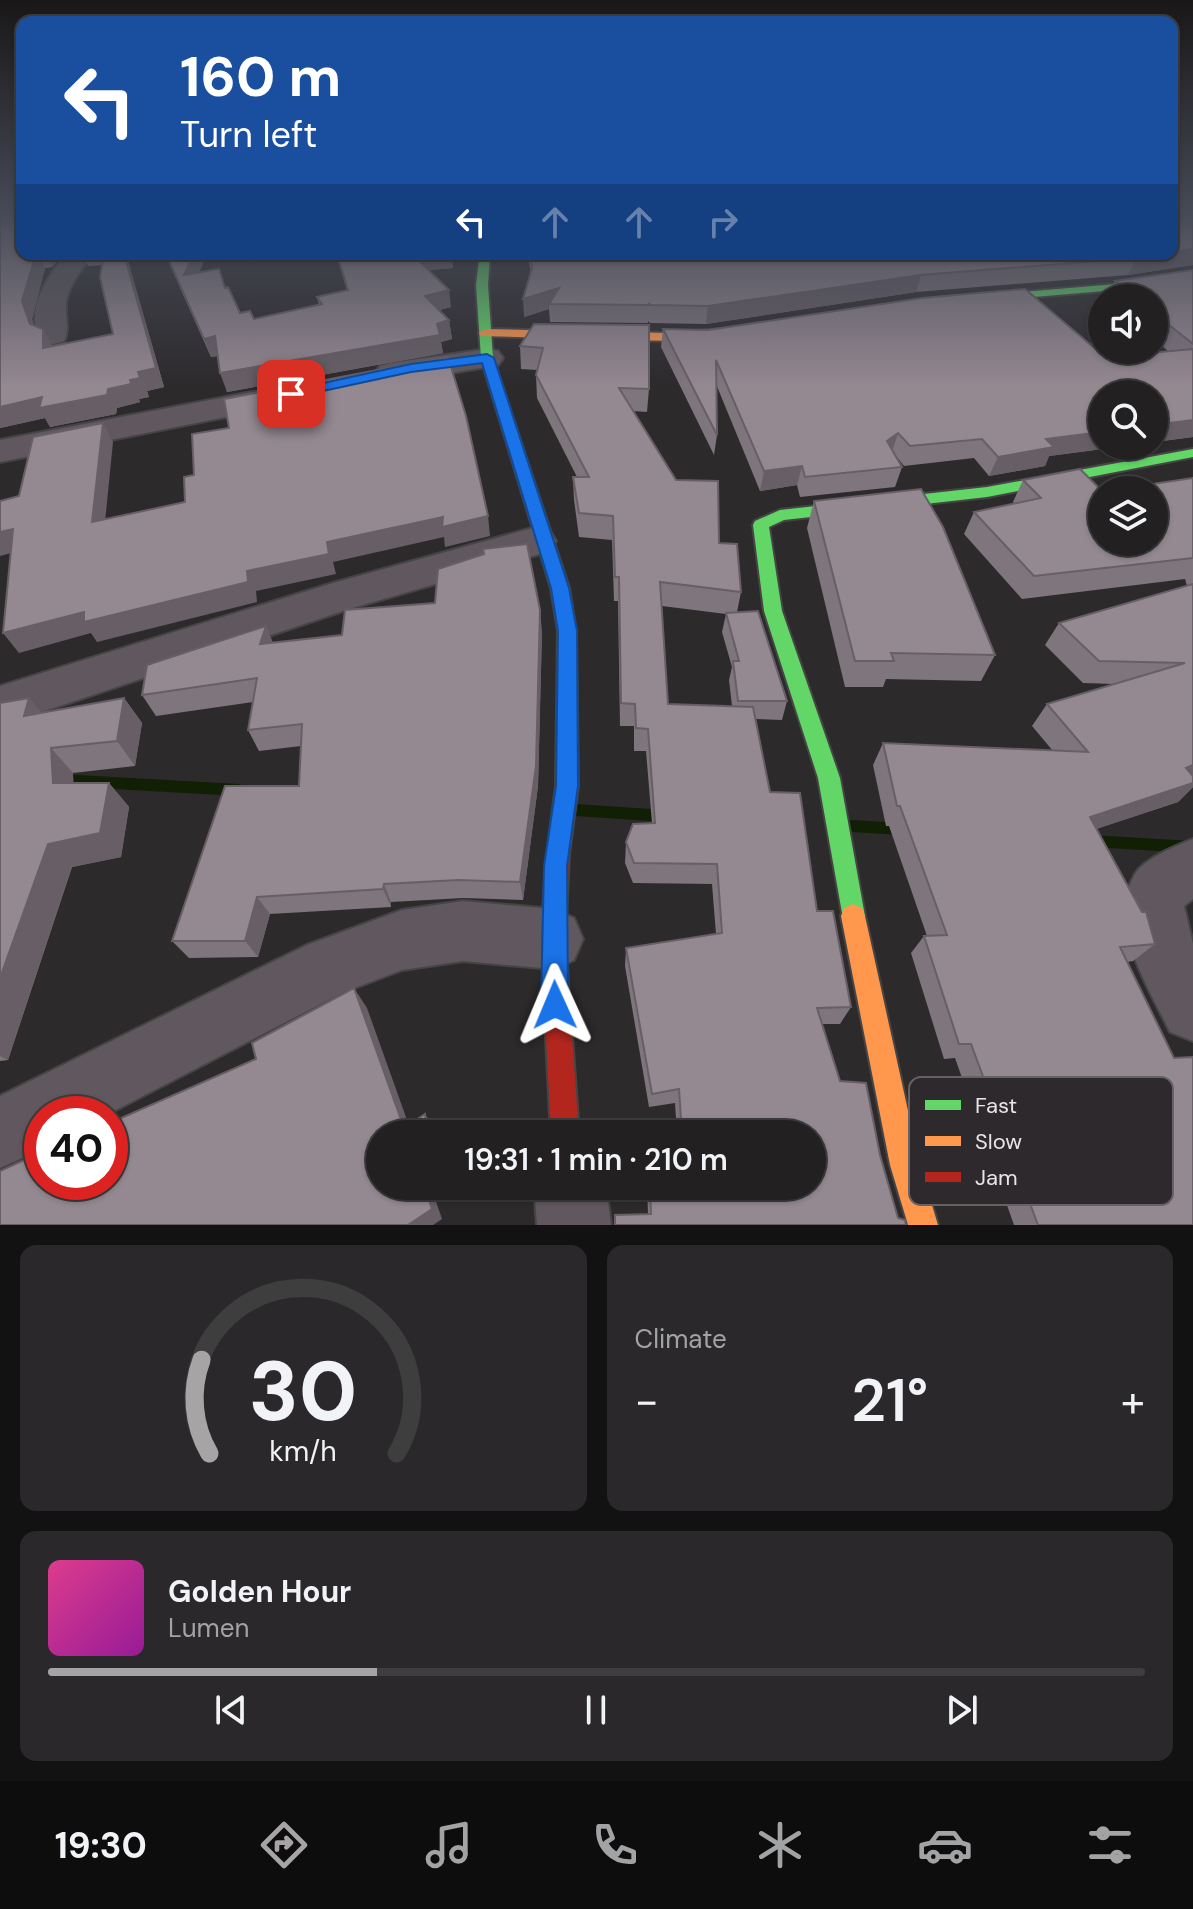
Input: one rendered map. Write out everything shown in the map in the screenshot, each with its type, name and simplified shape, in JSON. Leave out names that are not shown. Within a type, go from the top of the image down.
[{"type":"street","points":[[53,335],[47,317],[50,299],[69,271]]},
{"type":"street","points":[[483,271],[486,346],[560,588],[567,631],[567,786],[556,866],[553,939],[564,1120]]},
{"type":"street","points":[[954,301],[1128,286],[1193,275]]},
{"type":"street","points":[[365,378],[486,346],[745,331]]},
{"type":"street","points":[[0,451],[320,388]]},
{"type":"street","points":[[909,1172],[850,902],[829,778],[773,611],[761,525],[780,515],[987,492],[1193,453]]},
{"type":"street","points":[[0,706],[351,592],[546,539]]},
{"type":"street","points":[[1193,866],[1157,891],[1154,901],[1160,939],[1193,1009]]},
{"type":"street","points":[[0,1133],[239,1010],[329,967],[402,940],[463,931],[553,939]]},
{"type":"street","points":[[571,1200],[574,1225]]},
{"type":"street","points":[[918,1205],[923,1225]]},
{"type":"building","points":[[0,271],[31,271],[22,301],[30,324],[43,329],[43,348],[113,334],[101,271],[129,271],[156,368],[138,372],[140,378],[130,380],[131,384],[108,389],[107,395],[39,408],[42,397],[0,407]]},
{"type":"building","points":[[174,271],[186,271],[184,275],[220,271],[225,288],[228,287],[240,313],[250,311],[254,319],[322,304],[317,297],[348,290],[342,271],[430,271],[449,290],[425,296],[449,320],[437,324],[440,335],[220,373],[215,336],[204,339]]},
{"type":"building","points":[[531,271],[969,271],[921,275],[708,306],[549,304],[559,288],[523,299]]},
{"type":"building","points":[[1193,271],[1193,344],[1168,324],[1168,284],[1119,284],[1115,281]]},
{"type":"building","points":[[1025,289],[1088,343],[1088,364],[1168,364],[1168,351],[1193,349],[1193,420],[1168,423],[1168,380],[1088,380],[1088,434],[1046,439],[1054,447],[998,457],[982,439],[910,446],[898,433],[887,441],[902,467],[805,477],[802,466],[764,471],[716,360],[717,435],[663,329],[708,330],[922,298]]},
{"type":"building","points":[[534,324],[649,325],[649,389],[619,388],[676,480],[718,481],[719,543],[737,544],[741,592],[660,582],[668,704],[753,707],[770,792],[800,793],[817,911],[833,911],[851,1007],[817,1008],[840,1081],[866,1083],[880,1155],[898,1218],[905,1220],[906,1225],[615,1225],[615,1215],[651,1214],[650,1200],[826,1200],[826,1120],[681,1120],[679,1089],[652,1094],[626,948],[722,933],[717,864],[634,863],[626,842],[633,824],[655,823],[648,729],[636,728],[635,704],[621,703],[619,577],[615,577],[613,516],[579,513],[573,477],[589,477],[536,375],[543,348],[520,346]]},
{"type":"building","points":[[448,357],[466,416],[488,516],[442,527],[443,517],[327,542],[329,554],[247,571],[248,582],[84,622],[84,612],[3,633],[13,529],[0,532],[0,501],[19,496],[33,437],[103,423],[92,522],[185,502],[184,477],[194,475],[192,434],[229,428],[224,399]]},
{"type":"building","points":[[1080,469],[1088,477],[1088,556],[1168,556],[1168,482],[1193,478],[1193,558],[1034,576],[974,512],[1041,498],[1023,480]]},
{"type":"building","points":[[921,489],[943,527],[995,655],[891,653],[894,661],[855,661],[814,501]]},
{"type":"building","points":[[527,544],[540,610],[536,766],[520,882],[458,880],[384,884],[383,889],[257,897],[245,941],[172,941],[225,786],[299,786],[302,724],[248,730],[257,678],[142,695],[147,665],[266,626],[260,644],[342,635],[345,610],[435,603],[438,569],[484,554],[483,549]]},
{"type":"building","points":[[1193,584],[1193,765],[1186,768],[1193,776],[1193,783],[1090,817],[1142,912],[1146,912],[1155,944],[1120,947],[1174,1058],[1193,1057],[1193,1225],[1038,1225],[1031,1205],[1173,1205],[1173,1077],[983,1077],[971,1044],[959,1044],[924,936],[947,935],[900,806],[897,806],[883,743],[1088,752],[1047,704],[1185,663],[1099,661],[1059,623]]},
{"type":"building","points":[[758,611],[787,701],[738,701],[733,661],[739,661],[726,613]]},
{"type":"building","points":[[29,698],[24,716],[124,698],[117,741],[51,748],[53,783],[109,783],[100,833],[48,844],[0,978],[0,703]]},
{"type":"building","points":[[354,988],[401,1120],[366,1120],[366,1200],[429,1200],[432,1209],[408,1225],[0,1225],[0,1171],[24,1160],[24,1200],[128,1200],[128,1115],[256,1059],[252,1043]]},
{"type":"waterway","points":[[60,780],[239,790]]},
{"type":"waterway","points":[[576,810],[666,816]]},
{"type":"waterway","points":[[851,826],[902,829]]},
{"type":"waterway","points":[[1091,841],[1193,847]]},
{"type":"traffic: fast","points":[[483,271],[487,358],[560,588],[567,631],[567,786],[558,854]]},
{"type":"traffic: fast","points":[[973,299],[1128,286],[1193,275]]},
{"type":"traffic: fast","points":[[853,916],[829,778],[773,611],[761,525],[780,515],[987,492],[1193,453]]},
{"type":"traffic: slow","points":[[485,333],[670,337],[723,333]]},
{"type":"traffic: slow","points":[[853,916],[909,1178]]},
{"type":"traffic: slow","points":[[917,1205],[923,1225]]},
{"type":"traffic: jam","points":[[558,854],[553,939],[564,1120]]},
{"type":"route","points":[[291,394],[411,368],[487,358],[560,588],[567,631],[567,786],[556,866],[553,939],[555,1005]]}]
